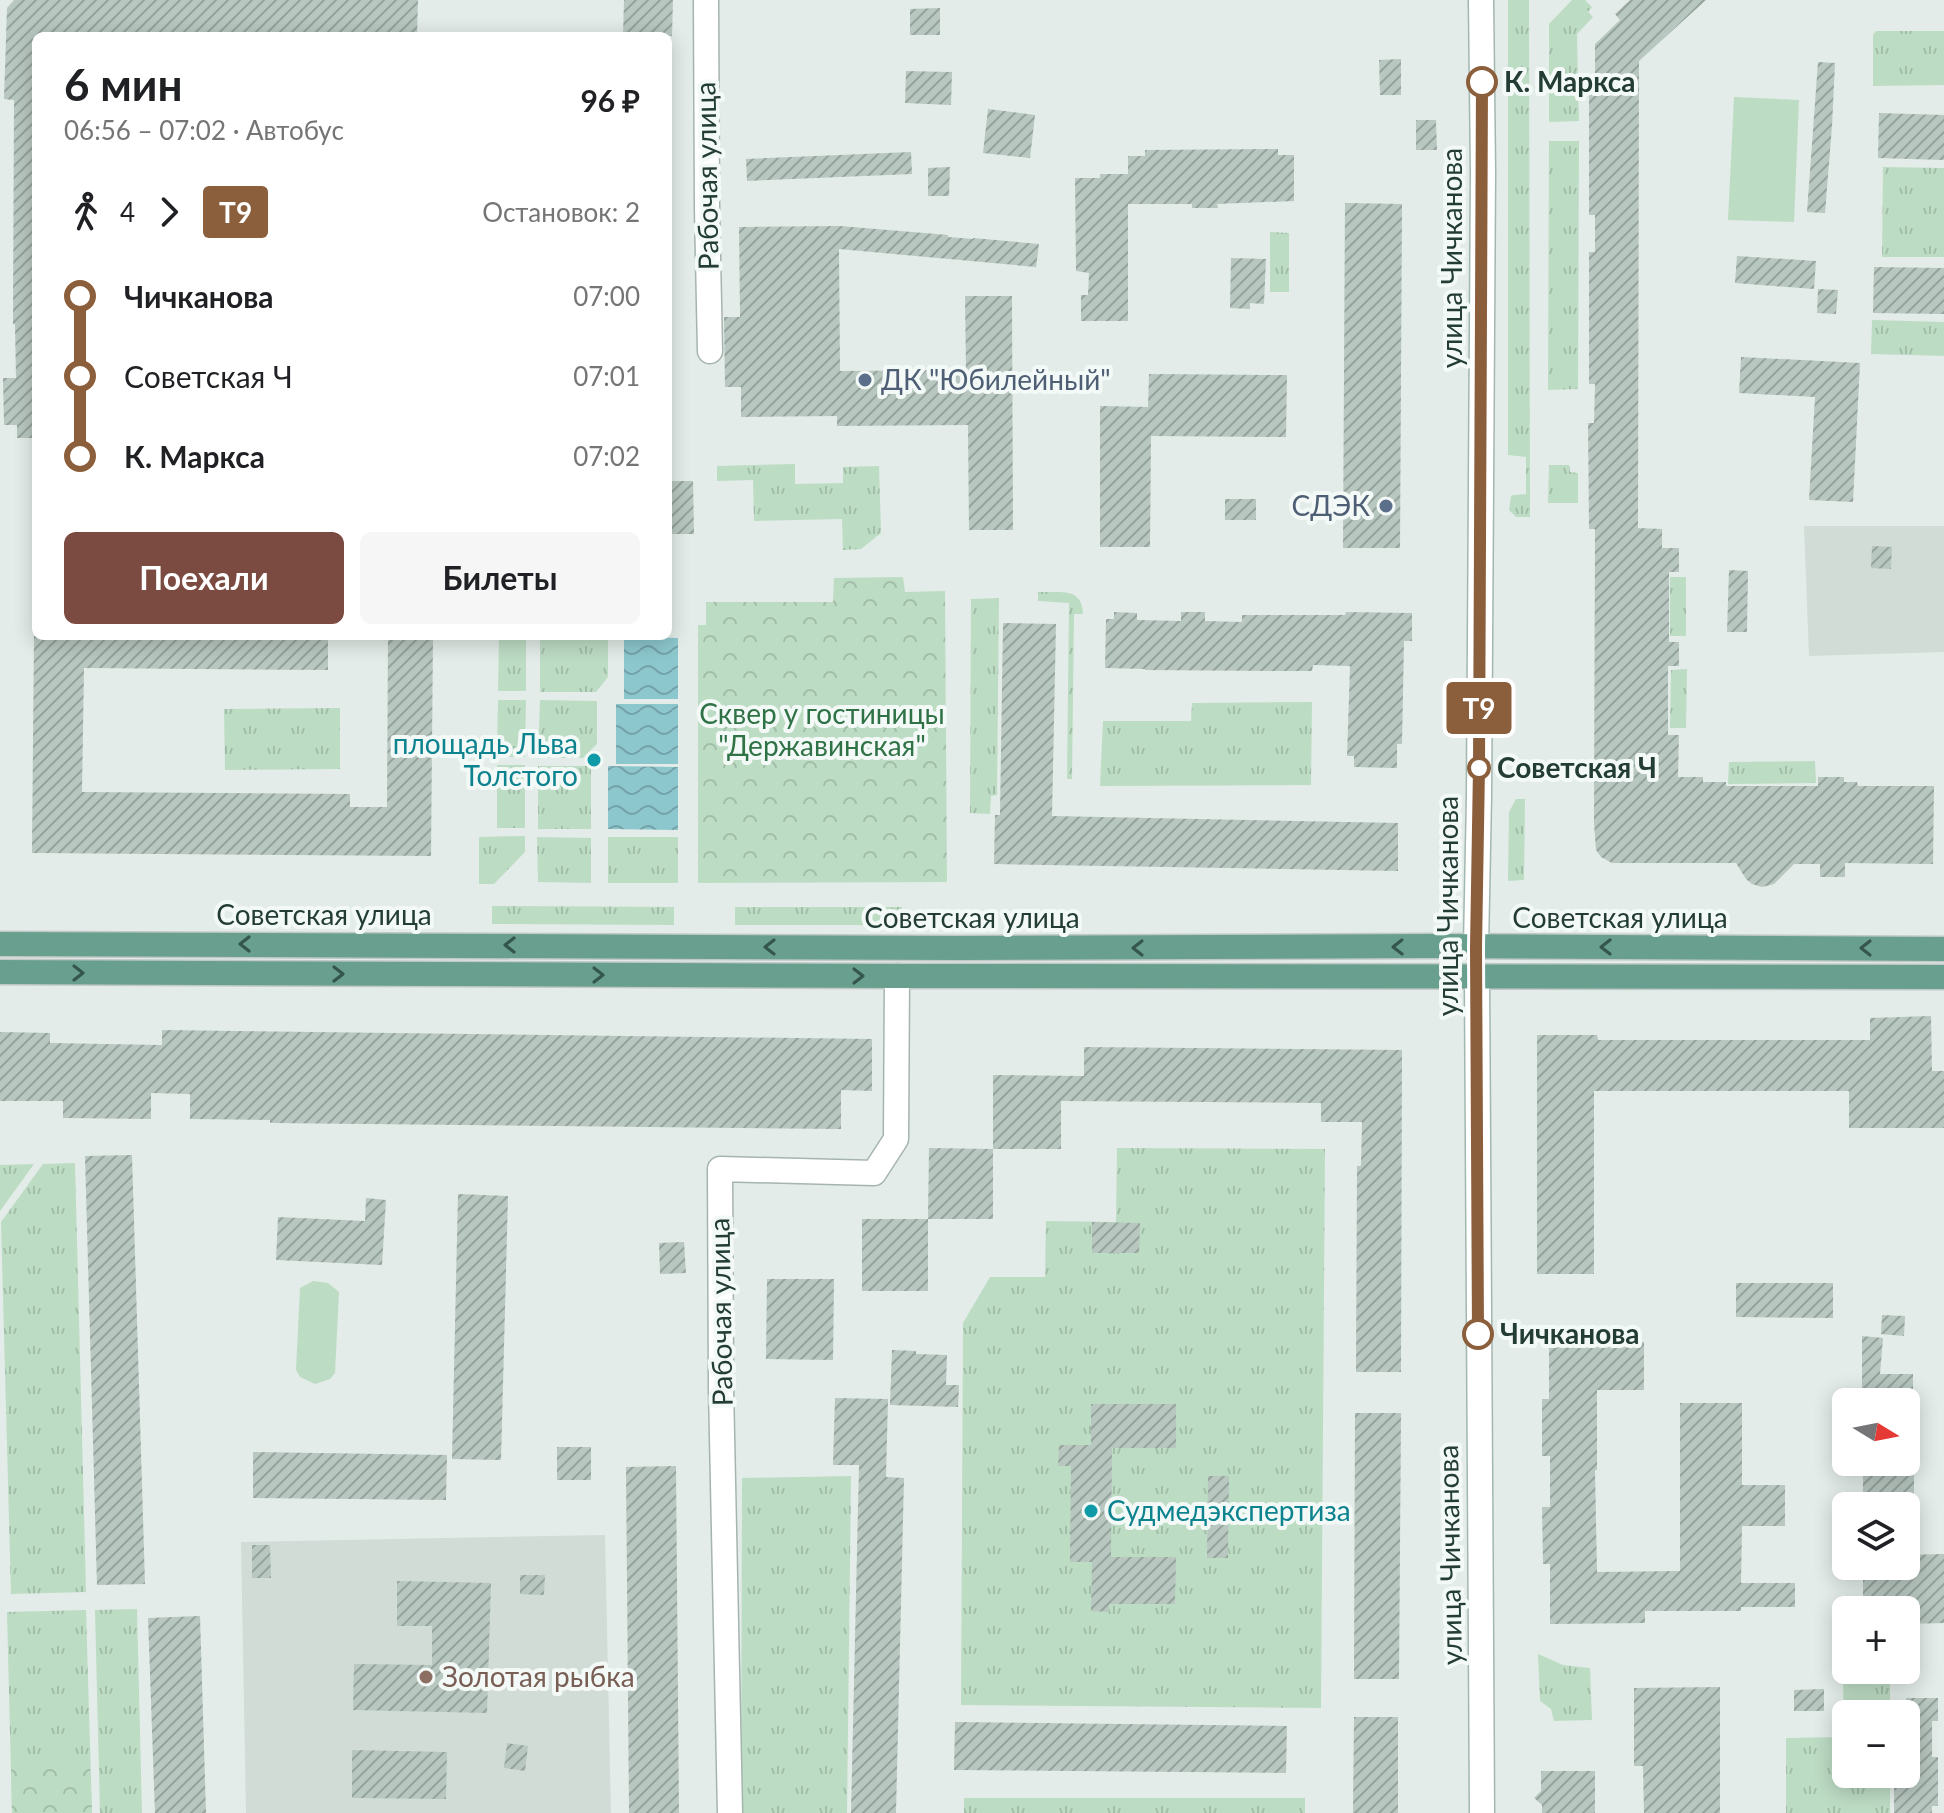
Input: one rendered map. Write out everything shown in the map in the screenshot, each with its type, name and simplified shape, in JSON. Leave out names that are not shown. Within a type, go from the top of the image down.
[{"type":"main road","name":"Рабочая улица","points":[[706,0],[710,351]]},
{"type":"main road","name":"улица Чичканова","points":[[1481,0],[1483,172],[1476,947],[1482,1813]]},
{"type":"main road","name":"Советская улица","points":[[0,944],[1944,949]]},
{"type":"main road","points":[[0,972],[1944,977]]},
{"type":"main road","name":"Рабочая улица","points":[[730,1813],[721,1388],[720,1169],[874,1173],[896,1139],[897,976]]},
{"type":"shaded area","points":[[1804,526],[1944,526],[1944,652],[1809,656]]},
{"type":"shaded area","name":"Золотая рыбка","points":[[605,1535],[611,1813],[246,1813],[241,1542]]},
{"type":"green space","points":[[1508,0],[1529,0],[1530,517],[1516,517],[1509,510],[1511,496],[1526,494],[1526,457],[1508,455]]},
{"type":"green space","points":[[1572,0],[1585,0],[1592,7],[1588,12],[1593,17],[1577,34],[1579,121],[1549,122],[1549,24]]},
{"type":"green space","points":[[1876,31],[1944,31],[1944,85],[1873,86],[1873,35]]},
{"type":"green space","points":[[1734,97],[1799,100],[1794,222],[1728,220]]},
{"type":"green space","points":[[1549,141],[1579,141],[1578,389],[1548,390]]},
{"type":"green space","points":[[1883,167],[1944,168],[1944,257],[1882,257]]},
{"type":"green space","points":[[1270,232],[1289,233],[1289,292],[1270,292]]},
{"type":"green space","points":[[1872,320],[1944,322],[1944,356],[1871,354]]},
{"type":"green space","points":[[795,464],[795,484],[843,483],[843,467],[879,466],[881,533],[861,549],[843,550],[842,519],[754,521],[753,480],[717,481],[717,466]]},
{"type":"green space","points":[[1549,465],[1569,465],[1570,472],[1578,473],[1578,503],[1548,503]]},
{"type":"green space","name":"Сквер у гостиницы \"Державинская\"","points":[[903,577],[905,592],[945,591],[947,882],[698,883],[698,625],[706,625],[706,602],[833,602],[834,578]]},
{"type":"green space","points":[[1670,577],[1686,577],[1686,636],[1670,636]]},
{"type":"green space","points":[[1038,592],[1068,593],[1079,599],[1082,605],[1083,614],[1074,614],[1072,779],[1067,779],[1069,603],[1038,601]]},
{"type":"green space","points":[[999,598],[997,795],[991,796],[990,814],[970,813],[971,599]]},
{"type":"green space","points":[[499,640],[526,640],[526,691],[498,691]]},
{"type":"green space","points":[[540,640],[608,640],[608,677],[596,692],[540,692]]},
{"type":"green space","points":[[1687,669],[1686,728],[1670,728],[1671,670]]},
{"type":"green space","points":[[498,700],[526,700],[525,757],[497,757]]},
{"type":"green space","points":[[540,700],[597,701],[597,744],[583,758],[538,758]]},
{"type":"green space","points":[[1312,702],[1311,785],[1100,786],[1103,721],[1191,721],[1192,703]]},
{"type":"green space","points":[[340,708],[340,769],[225,770],[224,709]]},
{"type":"green space","points":[[1815,761],[1816,783],[1728,784],[1729,762]]},
{"type":"green space","points":[[497,765],[525,765],[525,828],[497,828]]},
{"type":"green space","points":[[538,766],[591,766],[591,829],[538,829]]},
{"type":"green space","points":[[1516,799],[1525,799],[1524,880],[1508,881],[1509,812]]},
{"type":"green space","points":[[525,836],[525,852],[494,884],[479,884],[479,837]]},
{"type":"green space","points":[[537,837],[591,838],[591,883],[538,882]]},
{"type":"green space","points":[[608,837],[678,837],[678,883],[608,883]]},
{"type":"green space","points":[[492,906],[674,907],[674,925],[492,924]]},
{"type":"green space","points":[[735,907],[902,907],[902,925],[735,925]]},
{"type":"green space","points":[[1117,1148],[1325,1149],[1321,1708],[961,1705],[963,1323],[990,1277],[1045,1277],[1046,1221],[1116,1222]]},
{"type":"green space","points":[[75,1163],[86,1592],[11,1594],[1,1222],[43,1164]]},
{"type":"green space","points":[[34,1164],[0,1211],[0,1165]]},
{"type":"green space","points":[[313,1281],[328,1283],[339,1292],[335,1373],[330,1379],[315,1384],[300,1377],[296,1370],[300,1288]]},
{"type":"green space","points":[[851,1476],[847,1813],[741,1813],[742,1478]]},
{"type":"green space","points":[[137,1609],[142,1813],[100,1813],[95,1610]]},
{"type":"green space","points":[[86,1610],[92,1813],[12,1813],[7,1612]]},
{"type":"green space","points":[[1538,1654],[1563,1665],[1590,1668],[1592,1720],[1554,1721],[1551,1709],[1540,1701]]},
{"type":"green space","points":[[1843,1684],[1890,1684],[1890,1700],[1843,1700]]},
{"type":"green space","points":[[1832,1737],[1832,1788],[1890,1788],[1890,1813],[1786,1813],[1786,1738]]},
{"type":"green space","points":[[90,1764],[92,1813],[12,1813],[11,1767]]},
{"type":"green space","points":[[964,1798],[1305,1798],[1305,1813],[964,1813]]},
{"type":"water","points":[[678,638],[678,699],[624,699],[624,640]]},
{"type":"water","points":[[616,704],[678,704],[678,764],[616,764]]},
{"type":"water","points":[[608,766],[678,767],[678,830],[608,829]]},
{"type":"building","points":[[14,0],[418,0],[417,32],[32,32],[32,438],[17,438],[17,425],[4,425],[3,378],[16,378],[13,324],[14,100],[4,99],[7,8]]},
{"type":"building","points":[[624,0],[673,0],[672,36],[672,32],[623,32]]},
{"type":"building","points":[[1630,0],[1706,0],[1639,61],[1638,528],[1662,529],[1662,548],[1679,548],[1679,572],[1669,572],[1669,642],[1679,642],[1679,666],[1668,666],[1668,735],[1679,735],[1678,777],[1703,777],[1703,782],[1726,782],[1726,786],[1818,786],[1818,777],[1844,777],[1844,782],[1857,782],[1858,786],[1934,786],[1933,864],[1845,863],[1845,877],[1820,877],[1820,864],[1794,864],[1774,884],[1762,887],[1746,879],[1736,863],[1612,863],[1596,850],[1595,529],[1589,529],[1588,423],[1594,423],[1595,384],[1589,384],[1589,252],[1595,252],[1595,215],[1589,215],[1589,82],[1595,82],[1595,44],[1620,20],[1615,14]]},
{"type":"building","points":[[940,8],[940,35],[910,35],[910,9]]},
{"type":"building","points":[[1401,59],[1401,95],[1380,95],[1379,60]]},
{"type":"building","points":[[1818,62],[1835,63],[1825,213],[1807,212]]},
{"type":"building","points":[[906,71],[952,72],[951,105],[905,103]]},
{"type":"building","points":[[988,109],[1035,115],[1030,158],[983,153]]},
{"type":"building","points":[[1879,113],[1944,115],[1944,160],[1878,158]]},
{"type":"building","points":[[1416,120],[1436,120],[1437,150],[1416,150]]},
{"type":"building","points":[[1278,149],[1278,155],[1294,155],[1294,201],[1217,204],[1218,208],[1192,208],[1192,204],[1128,204],[1128,321],[1081,321],[1081,295],[1088,295],[1089,273],[1076,271],[1075,178],[1128,174],[1128,156],[1145,156],[1145,150]]},
{"type":"building","points":[[911,152],[912,174],[747,181],[746,159]]},
{"type":"building","points":[[950,167],[949,196],[928,196],[928,168]]},
{"type":"building","points":[[1345,203],[1402,204],[1400,548],[1343,548]]},
{"type":"building","name":"ДК \"Юбилейный\"","points":[[840,226],[1039,244],[1036,267],[839,249],[840,371],[966,370],[965,296],[1012,296],[1013,530],[969,530],[968,425],[837,426],[837,416],[741,417],[741,387],[725,387],[724,317],[740,317],[739,227]]},
{"type":"building","points":[[1737,256],[1816,261],[1814,289],[1735,283]]},
{"type":"building","points":[[1231,258],[1266,259],[1264,304],[1250,303],[1250,309],[1230,308]]},
{"type":"building","points":[[1874,267],[1944,268],[1944,314],[1873,313]]},
{"type":"building","points":[[1818,289],[1838,290],[1836,314],[1817,313]]},
{"type":"building","points":[[1741,357],[1860,363],[1853,502],[1809,500],[1815,397],[1739,393]]},
{"type":"building","points":[[1149,374],[1287,375],[1286,437],[1151,436],[1150,547],[1100,547],[1100,406],[1148,407]]},
{"type":"building","points":[[672,481],[693,481],[694,534],[672,534]]},
{"type":"building","points":[[1225,499],[1256,499],[1256,520],[1225,520]]},
{"type":"building","points":[[1872,546],[1892,547],[1891,569],[1871,568]]},
{"type":"building","points":[[1729,570],[1748,571],[1747,632],[1727,632]]},
{"type":"building","points":[[1114,612],[1137,613],[1137,620],[1181,621],[1181,612],[1205,612],[1205,621],[1242,622],[1242,615],[1412,613],[1412,641],[1404,641],[1402,744],[1397,744],[1397,768],[1354,767],[1354,756],[1347,756],[1350,666],[1313,665],[1312,671],[1105,668],[1106,619],[1114,619]]},
{"type":"building","points":[[1003,623],[1056,624],[1052,816],[1398,823],[1398,871],[994,864],[995,815],[1000,815]]},
{"type":"building","points":[[34,640],[328,640],[328,670],[84,668],[82,792],[350,794],[350,807],[387,807],[388,640],[433,640],[431,856],[32,853]]},
{"type":"building","points":[[1931,1016],[1932,1071],[1944,1071],[1944,1128],[1849,1128],[1849,1091],[1594,1091],[1594,1274],[1537,1274],[1537,1035],[1597,1035],[1598,1040],[1870,1040],[1870,1018]]},
{"type":"building","points":[[162,1030],[872,1039],[872,1091],[841,1090],[841,1129],[270,1123],[270,1120],[190,1119],[190,1094],[151,1093],[151,1119],[63,1118],[63,1101],[0,1101],[0,1032],[50,1033],[50,1043],[162,1045]]},
{"type":"building","points":[[1084,1047],[1402,1050],[1401,1372],[1356,1372],[1357,1166],[1361,1166],[1362,1122],[1321,1122],[1321,1103],[1061,1101],[1061,1149],[993,1149],[993,1075],[1084,1076]]},
{"type":"building","points":[[929,1148],[993,1149],[993,1219],[928,1219]]},
{"type":"building","points":[[132,1155],[145,1584],[97,1585],[85,1156]]},
{"type":"building","points":[[458,1194],[508,1196],[501,1460],[452,1459]]},
{"type":"building","points":[[366,1198],[386,1200],[382,1265],[276,1260],[278,1217],[365,1221]]},
{"type":"building","points":[[862,1219],[928,1219],[928,1291],[862,1291]]},
{"type":"building","points":[[1092,1222],[1140,1223],[1139,1253],[1092,1253]]},
{"type":"building","points":[[684,1242],[686,1273],[660,1274],[659,1243]]},
{"type":"building","points":[[767,1279],[834,1279],[833,1360],[766,1359]]},
{"type":"building","points":[[1736,1283],[1833,1283],[1833,1318],[1736,1317]]},
{"type":"building","points":[[1882,1315],[1905,1316],[1904,1336],[1881,1334]]},
{"type":"building","points":[[1593,1336],[1607,1342],[1644,1342],[1644,1390],[1597,1390],[1597,1572],[1680,1571],[1680,1403],[1742,1403],[1742,1485],[1785,1485],[1785,1526],[1742,1526],[1741,1583],[1795,1583],[1795,1607],[1741,1607],[1741,1611],[1645,1611],[1645,1623],[1550,1624],[1550,1564],[1543,1564],[1542,1507],[1550,1507],[1550,1456],[1542,1456],[1542,1399],[1549,1399],[1549,1343],[1578,1343]]},
{"type":"building","points":[[1862,1336],[1883,1338],[1880,1374],[1913,1374],[1913,1388],[1862,1388]]},
{"type":"building","points":[[892,1350],[947,1355],[946,1385],[959,1385],[958,1407],[890,1405]]},
{"type":"building","points":[[835,1398],[888,1399],[886,1477],[904,1478],[896,1813],[851,1813],[859,1465],[833,1465]]},
{"type":"building","name":"Судмедэкспертиза","points":[[1091,1404],[1176,1404],[1176,1448],[1112,1448],[1111,1557],[1176,1557],[1175,1604],[1109,1604],[1109,1612],[1091,1611],[1092,1562],[1070,1562],[1071,1466],[1058,1466],[1059,1445],[1091,1445]]},
{"type":"building","points":[[1355,1413],[1401,1413],[1399,1679],[1354,1679]]},
{"type":"building","points":[[557,1447],[591,1447],[591,1480],[557,1480]]},
{"type":"building","points":[[253,1452],[447,1455],[446,1500],[253,1498]]},
{"type":"building","points":[[676,1466],[679,1813],[629,1813],[626,1467]]},
{"type":"building","points":[[1208,1476],[1229,1476],[1228,1558],[1207,1558]]},
{"type":"building","points":[[1863,1476],[1914,1476],[1914,1492],[1863,1492]]},
{"type":"building","points":[[252,1545],[270,1545],[271,1578],[252,1578]]},
{"type":"building","points":[[1944,1554],[1944,1623],[1920,1624],[1920,1596],[1863,1596],[1863,1580],[1920,1580],[1920,1555]]},
{"type":"building","points":[[520,1575],[545,1575],[544,1595],[520,1594]]},
{"type":"building","points":[[397,1581],[491,1583],[487,1713],[353,1710],[354,1664],[432,1665],[432,1626],[397,1626]]},
{"type":"building","points":[[200,1616],[206,1813],[155,1813],[148,1618]]},
{"type":"building","points":[[1720,1687],[1720,1813],[1644,1813],[1643,1766],[1634,1766],[1634,1688]]},
{"type":"building","points":[[1824,1689],[1824,1711],[1794,1711],[1794,1690]]},
{"type":"building","points":[[1938,1698],[1938,1721],[1932,1721],[1932,1757],[1938,1757],[1938,1806],[1932,1806],[1932,1813],[1894,1813],[1894,1788],[1920,1788],[1920,1700],[1906,1700]]},
{"type":"building","points":[[1354,1717],[1398,1717],[1398,1813],[1353,1813]]},
{"type":"building","points":[[955,1722],[1287,1726],[1286,1773],[954,1770]]},
{"type":"building","points":[[507,1743],[528,1746],[525,1771],[504,1768]]},
{"type":"building","points":[[352,1750],[447,1752],[446,1799],[352,1798]]},
{"type":"building","points":[[1541,1771],[1595,1771],[1595,1813],[1542,1813],[1542,1805],[1534,1798],[1541,1791]]},
{"type":"bus line","name":"Т9","points":[[1478,1334],[1476,947],[1482,82]]},
{"type":"place","name":"К. Маркса","points":[[1482,82]]},
{"type":"place","name":"ДК \"Юбилейный\"","points":[[865,380]]},
{"type":"place","name":"СДЭК","points":[[1386,506]]},
{"type":"place","name":"площадь Льва Толстого","points":[[594,760]]},
{"type":"place","name":"Советская Ч","points":[[1479,768]]},
{"type":"place","name":"Чичканова","points":[[1478,1334]]},
{"type":"place","name":"Судмедэкспертиза","points":[[1091,1511]]},
{"type":"place","name":"Золотая рыбка","points":[[426,1677]]}]
